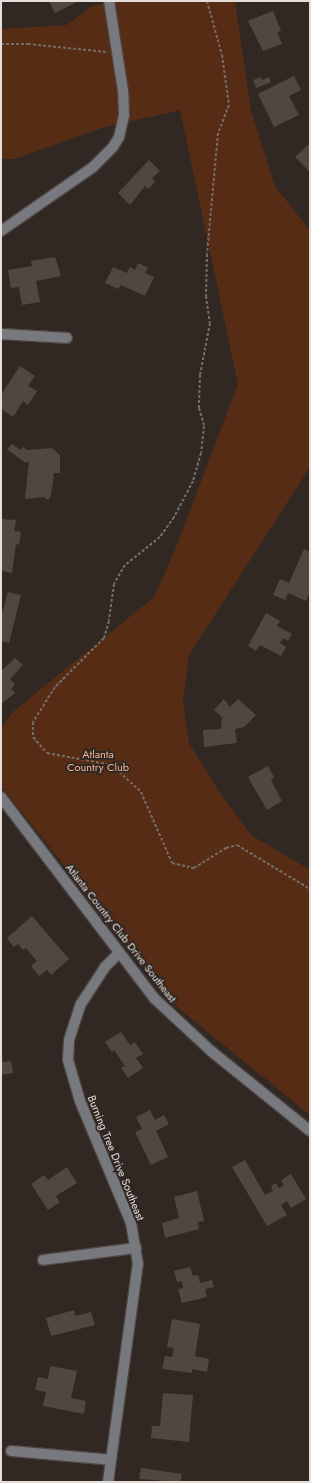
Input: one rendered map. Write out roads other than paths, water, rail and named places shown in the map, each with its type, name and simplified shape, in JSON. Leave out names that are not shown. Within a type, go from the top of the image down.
[{"type":"street","points":[[1,231],[93,167],[113,147],[119,137],[124,115],[123,91],[109,1]]},
{"type":"street","points":[[1,334],[68,338]]},
{"type":"street","name":"Atlanta Country Club Drive Southeast","points":[[1,797],[154,998],[178,1022],[310,1131]]},
{"type":"street","name":"Burning Tree Drive Southeast","points":[[108,1482],[138,1279],[136,1248],[131,1223],[80,1101],[68,1060],[69,1040],[81,1004],[105,967],[119,953]]},
{"type":"street","points":[[42,1260],[136,1248]]},
{"type":"street","points":[[11,1451],[111,1460]]},
{"type":"park label","name":"Atlanta Country Club","points":[[98,761]]}]
